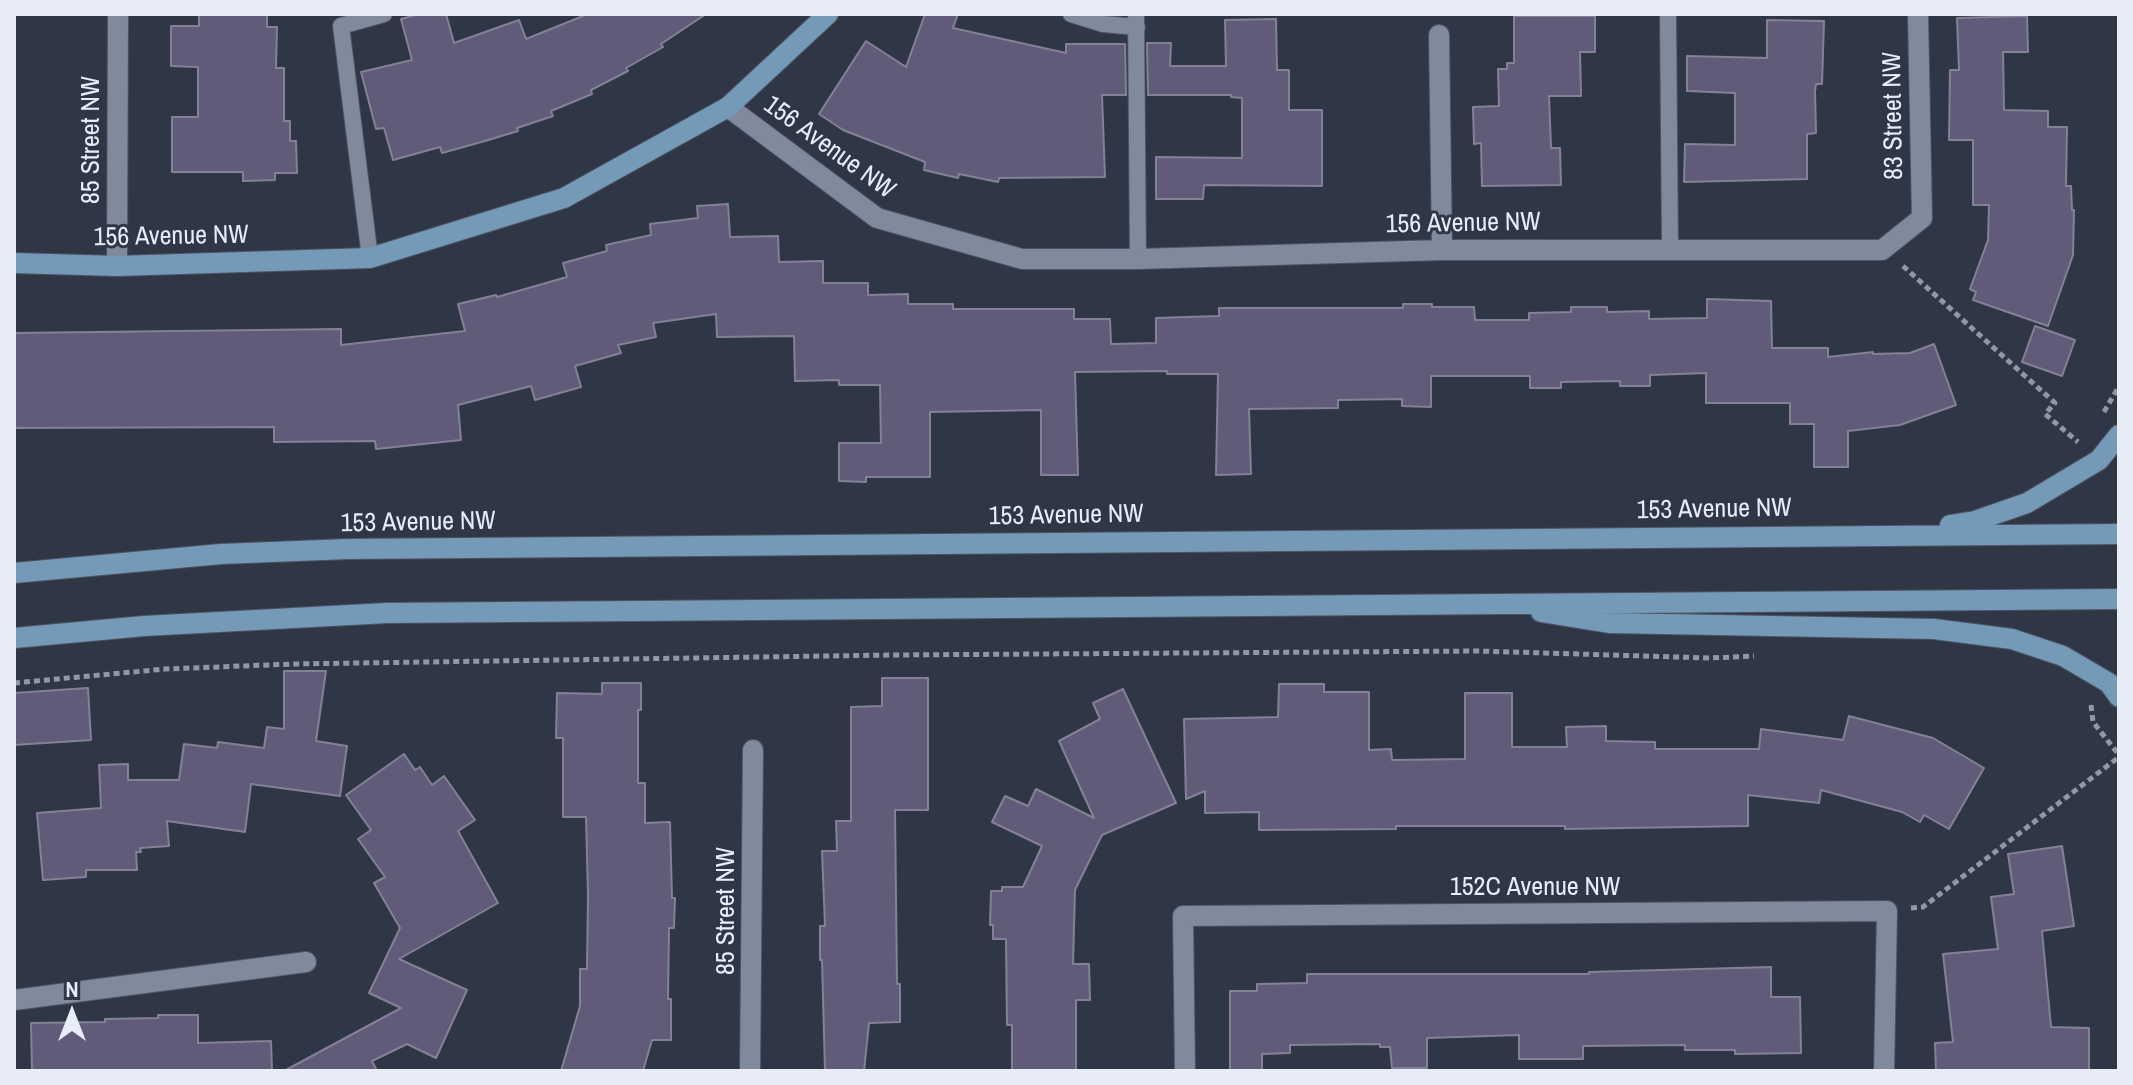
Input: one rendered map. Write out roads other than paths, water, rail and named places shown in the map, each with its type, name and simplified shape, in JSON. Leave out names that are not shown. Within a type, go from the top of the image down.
[{"type":"main road","points":[[728,107],[828,14]]},
{"type":"main road","name":"156 Avenue NW","points":[[14,263],[117,266],[370,258],[564,198],[728,107]]},
{"type":"main road","points":[[1890,534],[1975,521],[2027,503],[2099,460],[2119,435]]},
{"type":"main road","name":"153 Avenue NW","points":[[14,573],[221,554],[348,549],[2119,534]]},
{"type":"main road","points":[[14,638],[144,626],[387,613],[2119,599]]},
{"type":"main road","points":[[1489,603],[1609,623],[1934,629],[2012,639],[2063,656],[2109,683],[2119,697]]},
{"type":"street","name":"85 Street NW","points":[[117,266],[118,14]]},
{"type":"street","name":"83 Street NW","points":[[1882,250],[1922,218],[1918,14]]},
{"type":"street","points":[[1439,35],[1442,250]]},
{"type":"street","name":"156 Avenue NW","points":[[728,107],[877,218],[1022,259],[1138,259],[1442,250],[1882,250]]},
{"type":"street","name":"85 Street NW","points":[[750,1071],[753,750]]},
{"type":"street","name":"152C Avenue NW","points":[[1185,1071],[1183,916],[1887,911],[1884,1071]]},
{"type":"street","points":[[14,1000],[306,962]]},
{"type":"lane","points":[[370,258],[341,26],[384,14]]},
{"type":"lane","points":[[1071,14],[1103,24],[1136,21],[1138,259]]},
{"type":"lane","points":[[1668,14],[1670,248]]}]
